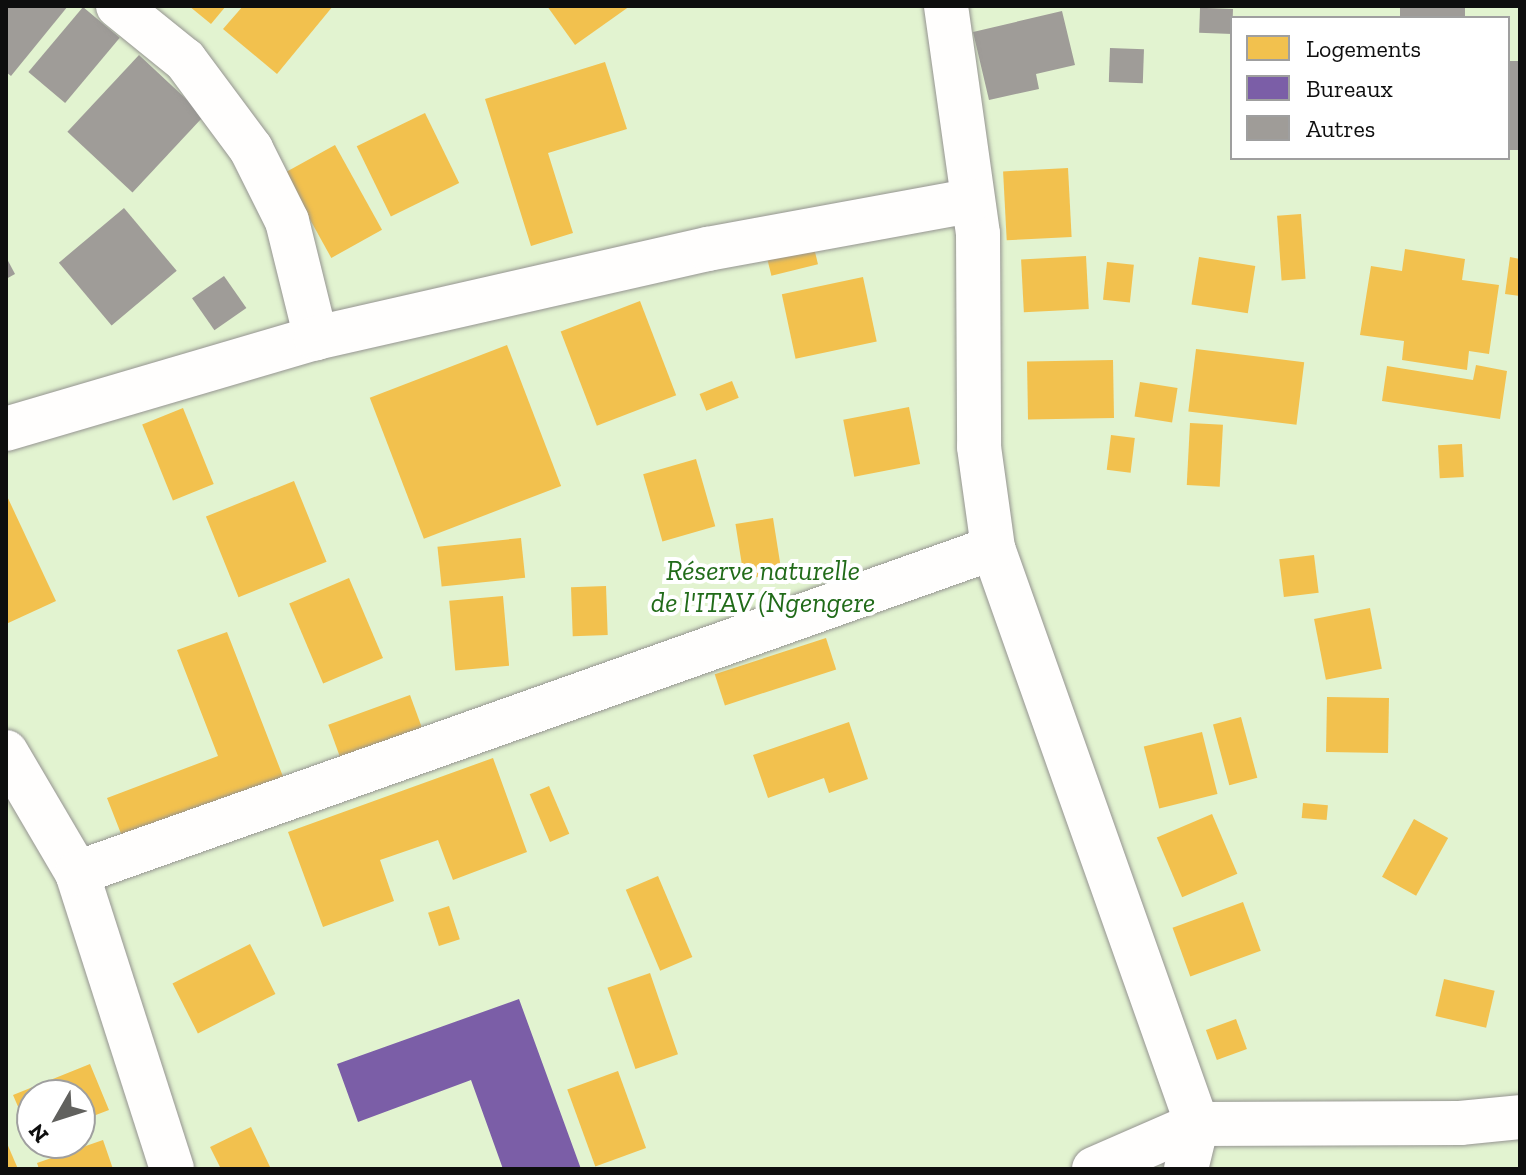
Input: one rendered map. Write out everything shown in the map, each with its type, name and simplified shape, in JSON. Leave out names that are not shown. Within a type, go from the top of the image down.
[{"type":"street","points":[[118,6],[185,60],[251,149],[287,221],[316,338]]},
{"type":"street","points":[[946,6],[970,201],[978,234],[979,447],[993,548],[1197,1124],[1186,1169]]},
{"type":"street","points":[[6,429],[316,338],[708,249],[970,201]]},
{"type":"street","points":[[77,873],[993,548]]},
{"type":"street","points":[[6,752],[77,873],[172,1169]]},
{"type":"street","points":[[1094,1169],[1197,1124],[1460,1123],[1520,1117]]},
{"type":"green space","name":"Réserve naturelle de l'ITAV (Ngengere","points":[[6,6],[1520,6],[1520,1169],[6,1169]]},
{"type":"building: Logements","points":[[189,6],[226,6],[211,24]]},
{"type":"building: Logements","points":[[243,6],[333,6],[277,74],[223,29]]},
{"type":"building: Logements","points":[[547,6],[630,6],[575,45]]},
{"type":"building: Logements","points":[[605,62],[627,129],[548,153],[573,233],[531,246],[485,99]]},
{"type":"building: Logements","points":[[425,113],[459,183],[391,216],[357,146]]},
{"type":"building: Logements","points":[[335,145],[382,230],[331,258],[284,173]]},
{"type":"building: Logements","points":[[1068,168],[1072,237],[1007,240],[1003,171]]},
{"type":"building: Logements","points":[[1301,214],[1306,279],[1282,281],[1277,216]]},
{"type":"building: Logements","points":[[811,236],[818,264],[771,276],[764,248]]},
{"type":"building: Logements","points":[[1405,249],[1465,259],[1462,280],[1499,285],[1489,354],[1469,351],[1467,370],[1402,360],[1404,341],[1360,335],[1371,266],[1402,271]]},
{"type":"building: Logements","points":[[1086,256],[1089,309],[1024,312],[1021,259]]},
{"type":"building: Logements","points":[[1199,257],[1255,266],[1248,313],[1191,304]]},
{"type":"building: Logements","points":[[1510,257],[1520,259],[1520,296],[1505,294]]},
{"type":"building: Logements","points":[[1107,262],[1134,265],[1130,303],[1103,300]]},
{"type":"building: Logements","points":[[863,277],[877,342],[796,359],[782,294]]},
{"type":"building: Logements","points":[[640,301],[676,395],[597,426],[561,331]]},
{"type":"building: Logements","points":[[507,345],[561,486],[424,539],[370,398]]},
{"type":"building: Logements","points":[[1196,349],[1304,362],[1297,425],[1188,412]]},
{"type":"building: Logements","points":[[1113,360],[1114,418],[1028,419],[1027,362]]},
{"type":"building: Logements","points":[[1476,365],[1507,371],[1500,419],[1382,401],[1387,366],[1473,380]]},
{"type":"building: Logements","points":[[732,381],[739,398],[706,411],[700,394]]},
{"type":"building: Logements","points":[[1140,382],[1178,388],[1172,423],[1135,417]]},
{"type":"building: Logements","points":[[909,407],[920,464],[854,477],[843,420]]},
{"type":"building: Logements","points":[[183,408],[214,484],[173,501],[142,424]]},
{"type":"building: Logements","points":[[1190,423],[1223,425],[1220,487],[1187,485]]},
{"type":"building: Logements","points":[[1111,435],[1135,438],[1131,473],[1107,470]]},
{"type":"building: Logements","points":[[1462,444],[1464,477],[1440,478],[1438,445]]},
{"type":"building: Logements","points":[[696,459],[715,526],[662,541],[643,474]]},
{"type":"building: Logements","points":[[294,481],[327,562],[239,597],[206,517]]},
{"type":"building: Logements","points":[[6,494],[56,601],[6,624]]},
{"type":"building: Logements","points":[[773,518],[782,573],[744,579],[735,524]]},
{"type":"building: Logements","points":[[521,538],[525,578],[442,587],[437,547]]},
{"type":"building: Logements","points":[[1314,555],[1319,593],[1284,597],[1279,559]]},
{"type":"building: Logements","points":[[349,578],[383,658],[323,683],[289,603]]},
{"type":"building: Logements","points":[[606,586],[608,635],[573,636],[571,587]]},
{"type":"building: Logements","points":[[503,596],[509,666],[455,670],[449,601]]},
{"type":"building: Logements","points":[[1370,608],[1382,669],[1326,680],[1314,619]]},
{"type":"building: Logements","points":[[227,632],[289,792],[129,854],[107,798],[218,756],[177,650]]},
{"type":"building: Logements","points":[[826,638],[836,669],[725,706],[715,674]]},
{"type":"building: Logements","points":[[410,695],[424,733],[342,762],[328,725]]},
{"type":"building: Logements","points":[[1327,697],[1389,698],[1388,753],[1326,752]]},
{"type":"building: Logements","points":[[1241,717],[1257,778],[1229,785],[1213,725]]},
{"type":"building: Logements","points":[[849,722],[868,779],[829,793],[824,778],[768,798],[753,755]]},
{"type":"building: Logements","points":[[1202,732],[1217,794],[1159,809],[1144,747]]},
{"type":"building: Logements","points":[[493,758],[527,852],[453,880],[438,840],[380,860],[394,901],[323,927],[288,832]]},
{"type":"building: Logements","points":[[549,786],[569,834],[550,842],[530,794]]},
{"type":"building: Logements","points":[[1303,803],[1328,805],[1327,820],[1302,818]]},
{"type":"building: Logements","points":[[1212,814],[1237,874],[1182,897],[1157,837]]},
{"type":"building: Logements","points":[[1414,819],[1448,838],[1416,896],[1382,877]]},
{"type":"building: Logements","points":[[658,876],[692,957],[660,971],[626,890]]},
{"type":"building: Logements","points":[[1243,902],[1261,951],[1190,977],[1173,928]]},
{"type":"building: Logements","points":[[449,906],[460,939],[439,946],[428,913]]},
{"type":"building: Logements","points":[[250,944],[275,994],[198,1033],[172,983]]},
{"type":"building: Logements","points":[[650,973],[678,1054],[635,1069],[607,988]]},
{"type":"building: Logements","points":[[1444,979],[1495,991],[1486,1028],[1435,1016]]},
{"type":"building: Logements","points":[[1236,1019],[1247,1049],[1217,1060],[1206,1030]]},
{"type":"building: Logements","points":[[90,1064],[109,1110],[96,1115],[96,1079],[53,1079]]},
{"type":"building: Logements","points":[[618,1071],[646,1148],[595,1167],[567,1089]]},
{"type":"building: Logements","points":[[251,1127],[271,1169],[221,1169],[210,1147]]},
{"type":"building: Logements","points":[[103,1140],[113,1169],[39,1169],[37,1163],[48,1159],[96,1159],[96,1142]]},
{"type":"building: Logements","points":[[6,1141],[18,1169],[6,1169]]},
{"type":"building: Bureaux","points":[[519,999],[581,1169],[503,1169],[471,1080],[358,1122],[337,1064]]},
{"type":"building: Autres","points":[[6,6],[68,6],[11,76],[6,72]]},
{"type":"building: Autres","points":[[1400,6],[1465,6],[1465,16],[1400,16]]},
{"type":"building: Autres","points":[[83,7],[120,38],[65,103],[28,72]]},
{"type":"building: Autres","points":[[1200,8],[1233,9],[1230,34],[1199,33]]},
{"type":"building: Autres","points":[[1062,11],[1075,65],[1036,74],[1039,89],[989,100],[973,32]]},
{"type":"building: Autres","points":[[1110,48],[1144,49],[1143,83],[1109,82]]},
{"type":"building: Autres","points":[[139,55],[204,116],[132,192],[67,132]]},
{"type":"building: Autres","points":[[1510,61],[1520,61],[1520,150],[1510,150]]},
{"type":"building: Autres","points":[[124,208],[177,271],[112,325],[59,263]]},
{"type":"building: Autres","points":[[6,257],[15,274],[6,279]]},
{"type":"building: Autres","points":[[224,276],[246,308],[214,330],[192,298]]}]
